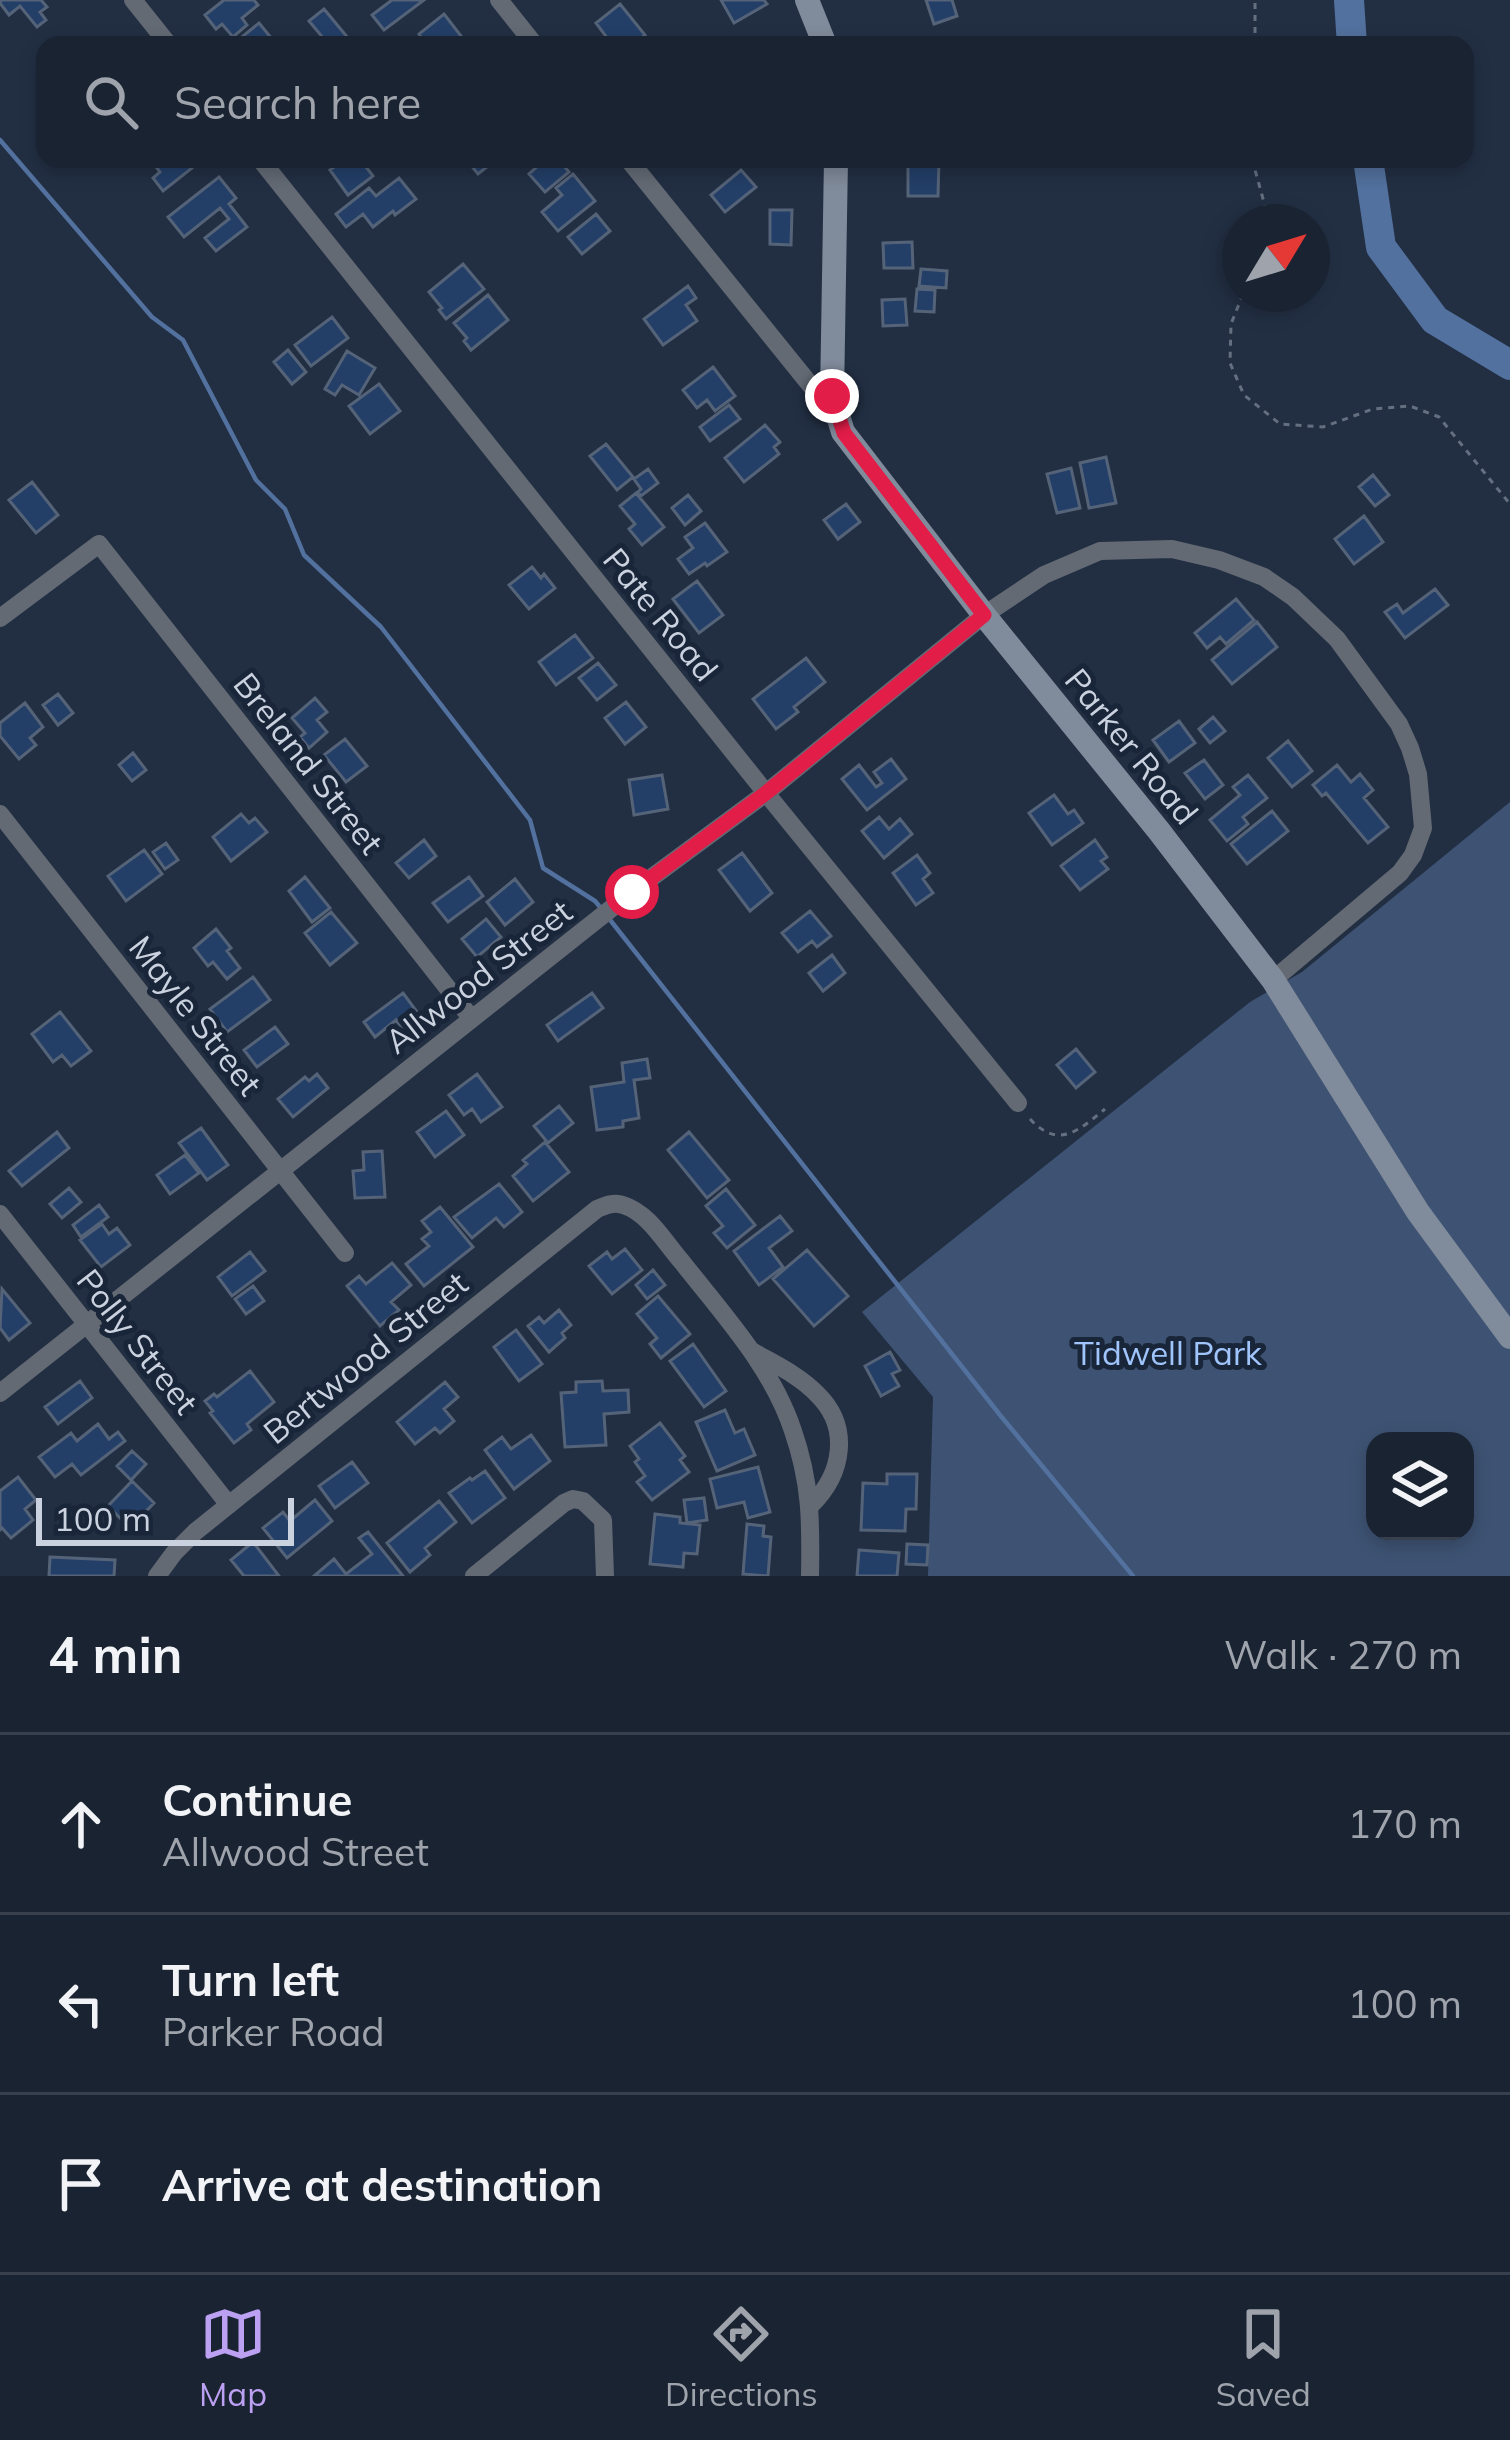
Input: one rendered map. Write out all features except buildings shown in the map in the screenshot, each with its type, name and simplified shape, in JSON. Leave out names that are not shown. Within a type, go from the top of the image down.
[{"type":"main road","points":[[807,0],[821,36]]},
{"type":"main road","points":[[824,398],[836,168]]},
{"type":"main road","name":"Parker Road","points":[[824,398],[844,433],[984,615],[1273,980],[1418,1211],[1510,1337]]},
{"type":"street","points":[[133,0],[162,36]]},
{"type":"street","points":[[499,0],[529,36]]},
{"type":"street","name":"Pate Road","points":[[267,168],[1018,1103]]},
{"type":"street","points":[[635,168],[824,398]]},
{"type":"street","name":"Breland Street","points":[[0,618],[99,544],[472,1019]]},
{"type":"street","name":"Allwood Street","points":[[0,1393],[632,892],[766,793],[984,615],[1044,575],[1100,551],[1172,549],[1264,577],[1293,597],[1336,639],[1399,724],[1418,774],[1424,817],[1420,839],[1400,873],[1273,980]]},
{"type":"street","name":"Mayle Street","points":[[0,814],[345,1253]]},
{"type":"street","name":"Bertwood Street","points":[[158,1576],[184,1543],[229,1505],[609,1204],[622,1204],[645,1218],[749,1349]]},
{"type":"street","name":"Polly Street","points":[[0,1214],[229,1505]]},
{"type":"street","points":[[749,1349],[798,1378],[820,1396],[836,1420],[841,1445],[836,1469],[825,1492],[811,1505]]},
{"type":"street","points":[[749,1349],[793,1428],[806,1473],[811,1505],[810,1576]]},
{"type":"street","points":[[474,1576],[573,1499],[583,1501],[602,1520],[604,1576]]},
{"type":"path","points":[[1255,0],[1255,36]]},
{"type":"path","points":[[1254,168],[1264,204]]},
{"type":"path","points":[[1236,312],[1229,363],[1244,395],[1280,424],[1323,427],[1373,409],[1410,406],[1439,417],[1510,504]]},
{"type":"path","points":[[1018,1103],[1036,1126],[1061,1135],[1078,1130],[1105,1109]]},
{"type":"green space","name":"Tidwell Park","points":[[1510,802],[1510,1576],[928,1576],[933,1397],[862,1312],[1250,1002],[1302,972]]},
{"type":"waterway","points":[[1349,0],[1351,36]]},
{"type":"waterway","points":[[0,140],[152,317],[183,340],[256,480],[285,509],[304,555],[381,627],[530,820],[543,868],[600,907]]},
{"type":"waterway","points":[[1369,168],[1381,247],[1435,320],[1510,365]]},
{"type":"waterway","points":[[607,916],[1000,1415],[1133,1576]]},
{"type":"route","points":[[632,892],[766,793],[984,615],[844,433],[832,396]]}]
